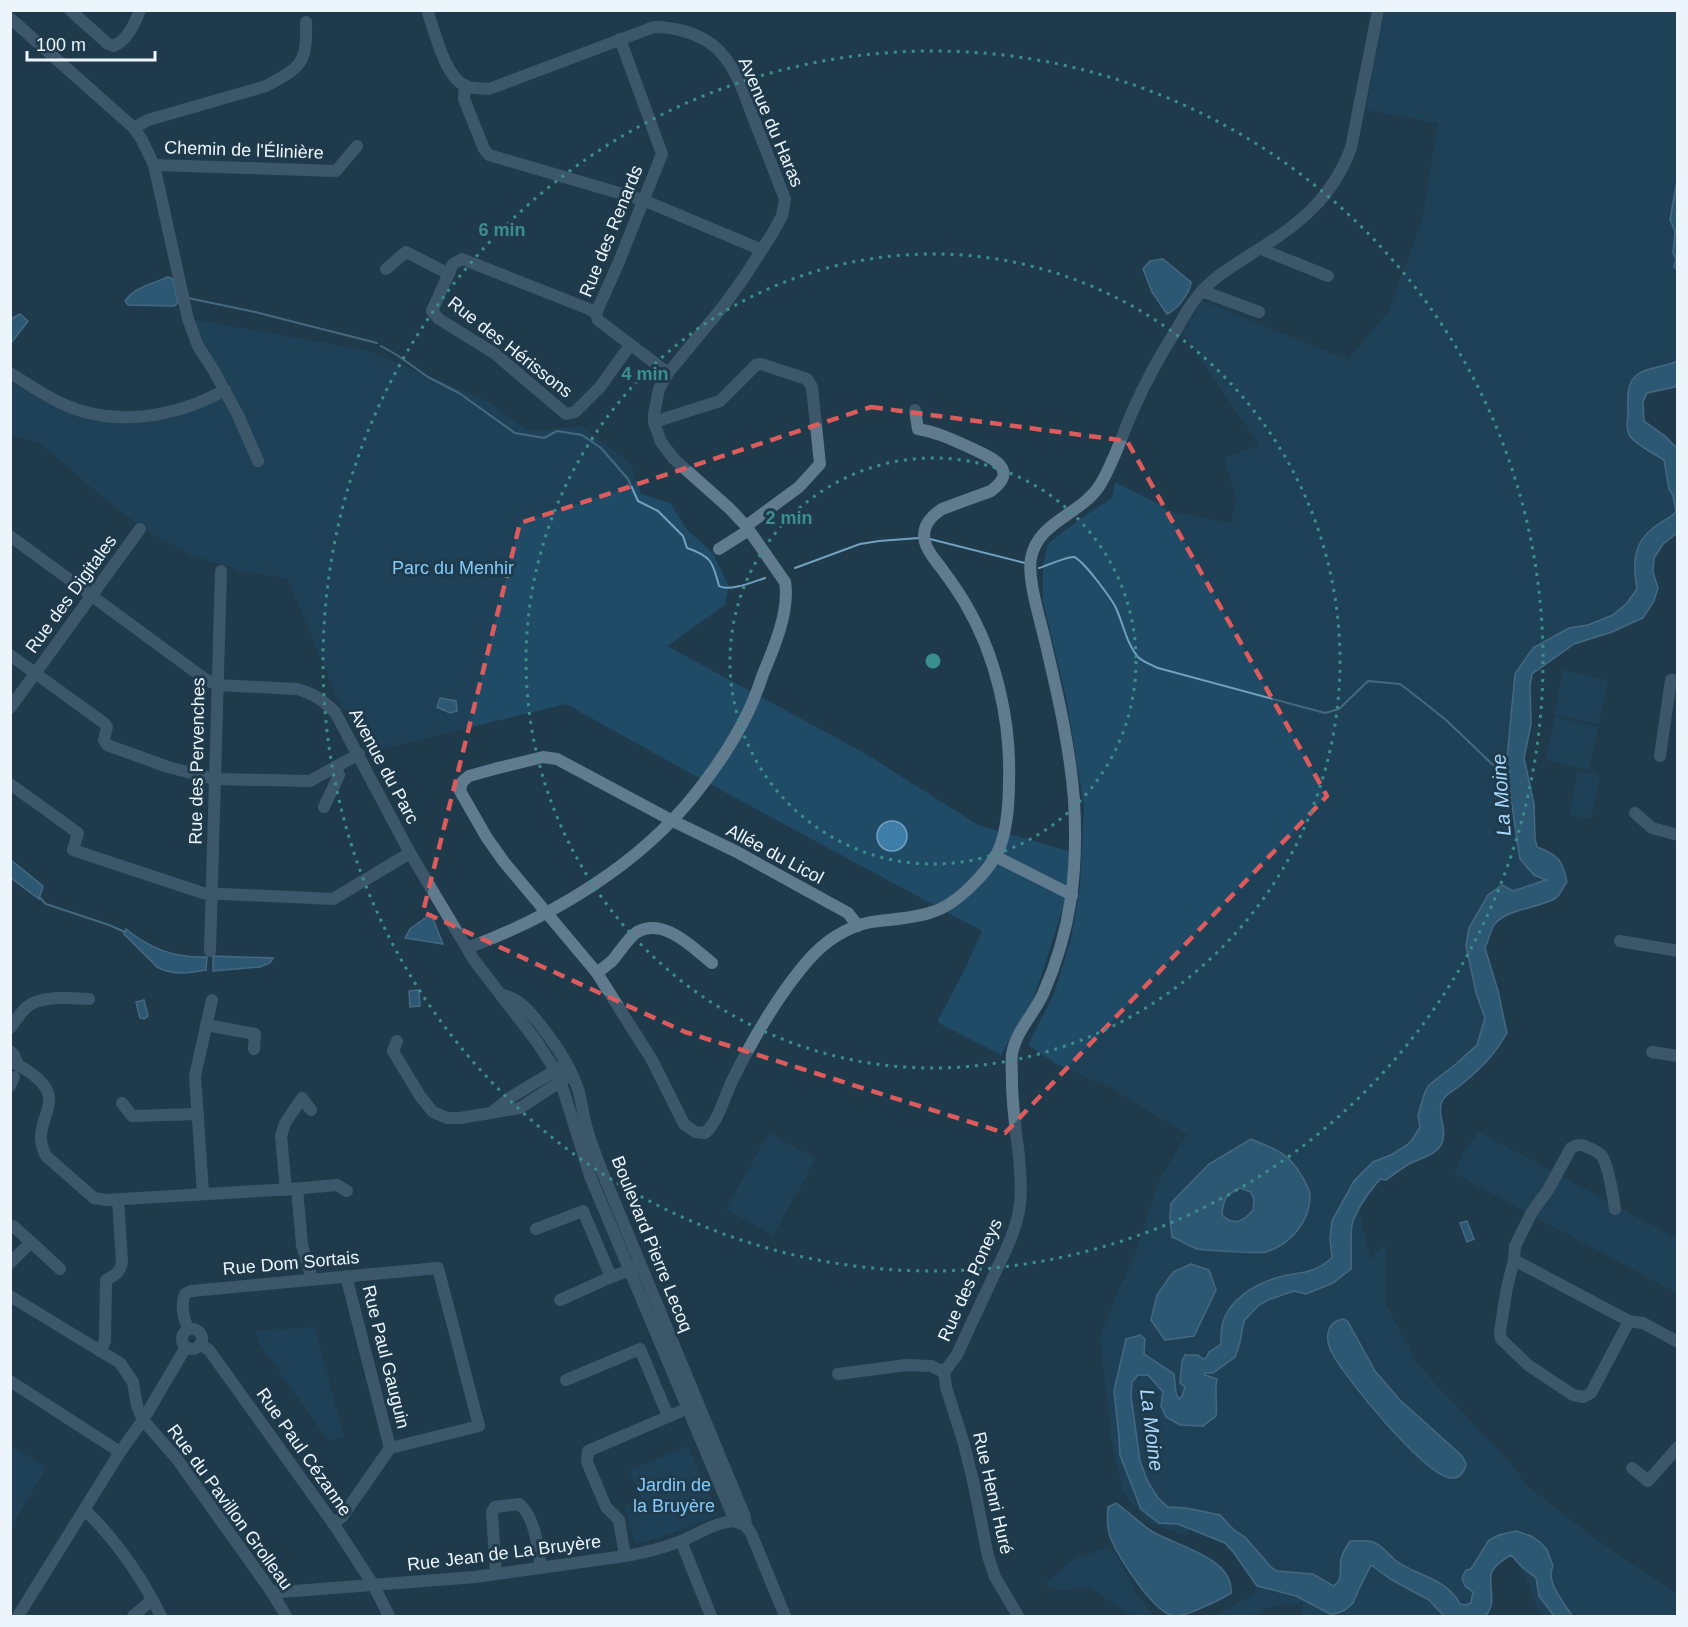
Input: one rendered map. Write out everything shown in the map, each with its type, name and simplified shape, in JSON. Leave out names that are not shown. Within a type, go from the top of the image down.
[{"type":"street","points":[[70,10],[108,44],[114,46],[121,43],[128,34],[140,10]]},
{"type":"street","points":[[427,10],[446,62],[454,76],[465,85],[464,99],[484,149],[489,155],[643,200],[762,250]]},
{"type":"street","name":"Rue des Poneys","points":[[944,1372],[957,1355],[1013,1235],[1020,1204],[1021,1176],[1012,1092],[1012,1056],[1017,1038],[1042,997],[1052,970],[1065,929],[1075,877],[1076,840],[1067,745],[1032,580],[1030,560],[1036,542],[1047,529],[1084,504],[1098,488],[1113,460],[1156,362],[1193,302],[1215,279],[1300,221],[1325,196],[1342,169],[1351,148],[1378,10]]},
{"type":"street","points":[[10,18],[134,128],[142,140],[154,165],[188,319],[198,346],[225,390],[258,461]]},
{"type":"street","points":[[134,128],[148,120],[266,86],[284,77],[298,66],[302,59],[306,44],[306,22]]},
{"type":"street","name":"Avenue du Haras","points":[[465,85],[489,89],[654,27],[669,27],[702,39],[714,46],[725,57],[737,79],[785,199],[782,216],[725,304],[668,373],[659,389],[654,422]]},
{"type":"street","name":"Rue des Renards","points":[[620,39],[662,154],[596,313],[598,320],[668,373]]},
{"type":"street","name":"Chemin de l'Élinière","points":[[154,165],[336,171],[357,146]]},
{"type":"street","points":[[1262,248],[1328,276]]},
{"type":"street","points":[[386,269],[406,252],[449,274]]},
{"type":"street","name":"Rue des Hérissons","points":[[596,313],[462,259],[453,264],[432,311],[439,319],[494,353],[566,414],[575,412],[600,387],[630,345]]},
{"type":"street","points":[[1202,291],[1259,312]]},
{"type":"street","points":[[467,948],[500,935],[546,912],[583,892],[608,874],[671,820],[696,793],[728,746],[749,709],[767,666],[785,604],[785,582],[747,528],[729,508],[674,459],[662,442],[654,422],[720,401],[756,365],[761,364],[807,380],[812,387],[820,464],[799,487],[747,528],[719,549]]},
{"type":"street","points":[[10,373],[63,404],[112,417],[129,418],[168,413],[225,390]]},
{"type":"street","points":[[546,912],[597,974],[652,1060],[684,1124],[695,1132],[705,1133],[712,1128],[733,1079],[756,1037],[803,967],[816,952],[844,932],[858,926],[877,921],[913,917],[942,908],[969,889],[995,856],[1001,844],[1009,781],[1008,743],[1003,709],[988,653],[975,622],[965,603],[929,552],[924,535],[928,521],[936,513],[991,491],[998,486],[1003,478],[1003,472],[1001,465],[989,456],[935,432],[918,429],[915,410]]},
{"type":"street","name":"Rue des Digitales","points":[[10,708],[140,530]]},
{"type":"street","points":[[10,536],[217,685]]},
{"type":"street","name":"Rue des Pervenches","points":[[210,951],[221,571]]},
{"type":"street","points":[[10,655],[104,723],[107,728],[104,740],[107,746],[168,767],[214,779],[310,781],[358,754]]},
{"type":"street","points":[[1660,756],[1671,680],[1677,681]]},
{"type":"street","name":"Avenue du Parc","points":[[217,685],[297,689],[321,699],[335,712],[410,853],[467,948]]},
{"type":"street","name":"Allée du Licol","points":[[546,912],[504,862],[474,816],[460,791],[462,782],[469,776],[543,757],[557,759],[838,907],[848,913],[858,926]]},
{"type":"street","points":[[324,807],[339,775],[335,767]]},
{"type":"street","points":[[10,784],[78,833],[73,850],[212,894],[333,899],[410,853]]},
{"type":"street","points":[[1635,813],[1652,828],[1677,834]]},
{"type":"street","points":[[995,856],[1072,895]]},
{"type":"street","points":[[597,974],[637,933],[654,928],[667,931],[682,939],[711,963]]},
{"type":"street","points":[[1620,941],[1677,951]]},
{"type":"street","name":"Boulevard Pierre Lecoq","points":[[467,948],[537,1042],[558,1076],[590,1176],[635,1268],[693,1406],[745,1517],[740,1523],[751,1533],[785,1617]]},
{"type":"street","name":"Boulevard Pierre Lecoq","points":[[502,995],[520,1002],[527,1009],[555,1042],[569,1069],[578,1089],[587,1129],[635,1268]]},
{"type":"street","points":[[10,1028],[28,1006],[38,1001],[65,997],[89,999]]},
{"type":"street","points":[[204,1193],[195,1076],[212,1000]]},
{"type":"street","points":[[206,1025],[255,1034],[255,1049]]},
{"type":"street","points":[[397,1041],[393,1051],[420,1096],[433,1112],[447,1118],[492,1112],[511,1097],[569,1069]]},
{"type":"street","points":[[10,1051],[14,1055],[13,1072],[30,1071],[48,1088],[50,1097],[40,1137],[46,1156],[94,1198],[118,1200],[337,1185],[347,1191]]},
{"type":"street","points":[[1652,1052],[1677,1056]]},
{"type":"street","points":[[311,1110],[302,1098],[285,1123],[281,1136],[302,1245],[312,1279]]},
{"type":"street","points":[[122,1103],[132,1116],[198,1114]]},
{"type":"street","points":[[1615,1209],[1612,1187],[1602,1156],[1585,1145],[1571,1148],[1548,1190],[1532,1212],[1515,1246],[1500,1331],[1502,1339],[1528,1365],[1573,1395],[1583,1397],[1591,1392],[1629,1320]]},
{"type":"street","points":[[100,1351],[105,1341],[106,1281],[118,1274],[122,1262],[118,1200]]},
{"type":"street","points":[[536,1229],[583,1211],[611,1277]]},
{"type":"street","points":[[13,1226],[60,1269]]},
{"type":"street","points":[[10,1263],[31,1242]]},
{"type":"street","points":[[1514,1260],[1629,1320],[1642,1323],[1677,1342]]},
{"type":"street","name":"Rue Dom Sortais","points":[[188,1329],[184,1318],[183,1301],[185,1294],[191,1291],[438,1268],[479,1426],[390,1448]]},
{"type":"street","points":[[560,1300],[635,1268]]},
{"type":"street","name":"Rue Paul Gauguin","points":[[346,1276],[390,1448]]},
{"type":"street","points":[[10,1296],[120,1363],[133,1382],[137,1406],[143,1420]]},
{"type":"street","points":[[188,1329],[194,1329],[200,1332],[202,1338],[200,1344],[192,1349],[186,1347],[182,1336],[188,1329]]},
{"type":"street","name":"Rue Paul Cézanne","points":[[200,1344],[209,1350],[333,1523],[374,1586],[388,1617]]},
{"type":"street","points":[[18,1617],[120,1452],[143,1420],[186,1347]]},
{"type":"street","points":[[566,1380],[640,1349],[668,1416]]},
{"type":"street","points":[[838,1374],[906,1365],[931,1366],[944,1372]]},
{"type":"street","name":"Rue Henri Huré","points":[[944,1372],[946,1387],[972,1475],[988,1556],[995,1577],[1018,1617]]},
{"type":"street","points":[[10,1382],[120,1452]]},
{"type":"street","points":[[625,1556],[619,1520],[606,1507],[587,1462],[588,1452],[693,1406]]},
{"type":"street","name":"Rue du Pavillon Grolleau","points":[[143,1420],[177,1460],[271,1591],[286,1617]]},
{"type":"street","points":[[1632,1468],[1648,1480],[1677,1447]]},
{"type":"street","points":[[333,1523],[342,1517],[390,1448]]},
{"type":"street","points":[[496,1574],[492,1512],[495,1507],[519,1504],[524,1508],[537,1540],[541,1568]]},
{"type":"street","points":[[85,1510],[114,1543],[143,1584],[161,1617]]},
{"type":"street","name":"Rue Jean de La Bruyère","points":[[271,1591],[374,1586],[496,1574],[625,1556],[645,1553],[681,1541],[723,1522],[740,1523]]},
{"type":"street","points":[[681,1541],[711,1617]]},
{"type":"street","points":[[133,1617],[153,1600]]},
{"type":"highlighted area","points":[[871,407],[1127,441],[1327,796],[1005,1133],[685,1032],[423,912],[520,523]]},
{"type":"green space","points":[[1386,11],[1677,11],[1678,180],[1670,220],[1675,231],[1673,253],[1676,260],[1674,267],[1677,270],[1677,361],[1627,397],[1627,426],[1630,437],[1644,449],[1664,460],[1676,512],[1653,528],[1641,541],[1635,564],[1637,589],[1627,603],[1613,615],[1588,625],[1569,628],[1533,648],[1515,674],[1507,759],[1509,786],[1513,810],[1540,878],[1547,880],[1513,891],[1502,886],[1488,895],[1469,928],[1466,945],[1476,993],[1485,1018],[1477,1045],[1429,1085],[1418,1115],[1420,1127],[1412,1140],[1391,1155],[1373,1162],[1354,1181],[1344,1198],[1332,1258],[1320,1268],[1284,1276],[1240,1296],[1225,1318],[1221,1344],[1203,1359],[1198,1355],[1185,1355],[1183,1360],[1184,1389],[1179,1399],[1174,1374],[1144,1354],[1140,1335],[1119,1437],[1120,1455],[1141,1509],[1159,1522],[1189,1528],[1187,1536],[1148,1522],[1123,1492],[1111,1437],[1100,1337],[1134,1257],[1158,1183],[1188,1135],[1111,1088],[1057,1064],[1028,1045],[1054,994],[1071,939],[1080,886],[1084,807],[1066,697],[1043,601],[1043,565],[1048,544],[1112,498],[1115,482],[1174,512],[1231,523],[1236,499],[1224,458],[1259,445],[1183,333],[1202,301],[1348,360],[1389,311],[1422,221],[1438,123],[1366,110],[1379,34]],"holes":[[[1271,1148],[1264,1254],[1198,1249],[1172,1237]]]},
{"type":"green space","name":"Parc du Menhir","points":[[192,319],[368,351],[488,401],[529,431],[581,426],[631,464],[641,494],[670,503],[688,531],[713,553],[729,587],[725,605],[667,646],[866,754],[978,825],[1072,852],[1065,901],[1040,980],[1031,1004],[1001,1055],[937,1022],[982,931],[566,704],[368,752],[335,693],[288,579],[242,571],[194,556],[151,534],[105,499],[40,443],[11,435],[10,381],[43,401],[89,419],[131,423],[182,415],[231,391],[203,345]]},
{"type":"green space","points":[[1563,670],[1608,680],[1599,724],[1554,715]]},
{"type":"green space","points":[[1555,717],[1598,727],[1589,770],[1545,760]]},
{"type":"green space","points":[[1578,771],[1600,776],[1591,819],[1569,815]]},
{"type":"green space","points":[[1479,1132],[1677,1239],[1677,1293],[1454,1173],[1465,1150]]},
{"type":"green space","points":[[769,1133],[816,1159],[773,1235],[726,1209]]},
{"type":"green space","points":[[1240,1188],[1251,1192],[1254,1200],[1253,1210],[1242,1220],[1235,1222],[1222,1215],[1223,1205],[1231,1192]]},
{"type":"green space","points":[[1359,1209],[1370,1260],[1385,1243],[1385,1303],[1418,1365],[1515,1468],[1526,1485],[1590,1535],[1677,1594],[1677,1616],[1572,1616],[1555,1589],[1550,1572],[1531,1536],[1465,1586],[1473,1592],[1471,1603],[1466,1606],[1460,1604],[1455,1596],[1441,1584],[1398,1562],[1377,1543],[1341,1563],[1339,1579],[1333,1586],[1313,1574],[1277,1571],[1245,1537],[1234,1530],[1220,1515],[1168,1507],[1158,1498],[1148,1482],[1140,1461],[1131,1396],[1132,1382],[1138,1375],[1148,1375],[1163,1392],[1161,1406],[1218,1405],[1215,1390],[1217,1379],[1205,1375],[1205,1372],[1259,1305],[1294,1291],[1299,1292],[1333,1283],[1354,1217]],"holes":[[[1348,1322],[1375,1371],[1400,1400],[1462,1456],[1441,1475],[1395,1433],[1368,1402],[1332,1352]]]},
{"type":"green space","points":[[315,1327],[344,1438],[328,1440],[261,1345],[255,1331]]},
{"type":"green space","points":[[11,1445],[46,1468],[11,1527]]},
{"type":"green space","name":"Jardin de la Bruyère","points":[[688,1446],[718,1515],[659,1538],[635,1543],[625,1507],[642,1499],[629,1471]]},
{"type":"green space","points":[[1108,1547],[1118,1557],[1137,1594],[1154,1616],[1131,1616],[1090,1587],[1058,1590],[1045,1584],[1071,1561]]},
{"type":"green space","points":[[1511,1555],[1537,1578],[1539,1596],[1554,1616],[1542,1616],[1525,1574]]},
{"type":"green space","points":[[1371,1565],[1392,1580],[1429,1600],[1444,1616],[1300,1616],[1303,1602],[1272,1606],[1254,1616],[1215,1616],[1254,1594],[1257,1586],[1296,1596],[1309,1602],[1353,1603]]},
{"type":"shaded area","points":[[1677,180],[1677,270],[1674,267],[1676,260],[1673,253],[1675,231],[1670,220]]},
{"type":"shaded area","points":[[1163,259],[1191,282],[1182,301],[1167,314],[1152,292],[1143,269],[1150,261]]},
{"type":"shaded area","points":[[168,277],[173,279],[178,303],[174,306],[128,305],[125,301],[138,289]]},
{"type":"shaded area","points":[[20,314],[28,321],[11,343],[11,319]]},
{"type":"shaded area","points":[[1677,361],[1675,387],[1647,393],[1643,402],[1644,421],[1677,448],[1677,533],[1663,544],[1654,558],[1653,572],[1658,588],[1654,601],[1643,618],[1612,632],[1574,644],[1532,674],[1531,724],[1524,758],[1534,804],[1535,839],[1537,847],[1555,856],[1561,863],[1567,882],[1556,898],[1506,915],[1494,925],[1491,931],[1485,948],[1498,991],[1507,1033],[1487,1061],[1442,1101],[1444,1133],[1441,1145],[1431,1154],[1409,1164],[1386,1180],[1380,1179],[1364,1200],[1352,1225],[1351,1269],[1333,1283],[1306,1294],[1294,1291],[1268,1300],[1259,1305],[1244,1321],[1235,1357],[1213,1373],[1205,1373],[1217,1379],[1216,1416],[1203,1426],[1180,1425],[1166,1417],[1161,1406],[1163,1392],[1148,1375],[1138,1375],[1132,1382],[1131,1396],[1140,1461],[1148,1482],[1158,1498],[1168,1507],[1220,1515],[1234,1530],[1245,1537],[1277,1571],[1313,1574],[1333,1586],[1339,1581],[1341,1559],[1350,1541],[1370,1541],[1379,1545],[1403,1565],[1447,1588],[1460,1604],[1466,1605],[1471,1603],[1473,1592],[1465,1586],[1462,1578],[1466,1570],[1471,1569],[1489,1540],[1516,1531],[1531,1536],[1547,1550],[1553,1566],[1551,1579],[1553,1585],[1572,1616],[1554,1616],[1539,1596],[1536,1578],[1511,1555],[1499,1563],[1492,1572],[1492,1602],[1485,1616],[1444,1616],[1429,1600],[1392,1580],[1371,1565],[1353,1603],[1345,1610],[1332,1615],[1296,1596],[1257,1586],[1225,1543],[1178,1524],[1159,1523],[1141,1509],[1120,1455],[1114,1391],[1126,1339],[1140,1335],[1145,1339],[1144,1354],[1174,1374],[1179,1399],[1185,1387],[1180,1383],[1185,1355],[1198,1355],[1203,1359],[1221,1344],[1225,1317],[1242,1295],[1267,1281],[1311,1271],[1332,1258],[1330,1238],[1332,1221],[1354,1181],[1373,1162],[1391,1155],[1412,1140],[1420,1127],[1418,1115],[1429,1085],[1477,1045],[1485,1018],[1476,993],[1466,945],[1469,928],[1488,895],[1502,885],[1513,891],[1546,880],[1534,875],[1520,859],[1509,786],[1507,759],[1515,674],[1533,648],[1569,628],[1588,625],[1613,615],[1627,603],[1637,589],[1635,564],[1641,541],[1653,528],[1676,512],[1664,460],[1636,442],[1628,433],[1628,392],[1631,382],[1638,374]]},
{"type":"shaded area","points":[[440,698],[456,701],[457,711],[450,713],[437,707]]},
{"type":"shaded area","points":[[892,821],[903,825],[907,836],[903,847],[892,851],[881,847],[877,836],[881,825]]},
{"type":"shaded area","points":[[11,860],[43,886],[39,899],[11,878]]},
{"type":"shaded area","points":[[431,914],[443,944],[405,938],[410,929]]},
{"type":"shaded area","points":[[126,929],[164,951],[184,956],[207,957],[206,970],[175,973],[157,967],[124,934]]},
{"type":"shaded area","points":[[213,956],[273,958],[270,963],[260,967],[213,971]]},
{"type":"shaded area","points":[[419,990],[420,1006],[410,1007],[409,991]]},
{"type":"shaded area","points":[[144,1000],[148,1016],[144,1019],[140,1018],[136,1002]]},
{"type":"shaded area","points":[[1251,1139],[1282,1154],[1297,1169],[1310,1194],[1309,1207],[1302,1224],[1290,1238],[1266,1252],[1197,1249],[1172,1237],[1171,1203],[1209,1164]],"holes":[[[1240,1188],[1251,1192],[1254,1200],[1253,1210],[1246,1217],[1235,1222],[1222,1215],[1224,1201],[1231,1192]]]},
{"type":"shaded area","points":[[1467,1221],[1474,1239],[1467,1242],[1460,1223]]},
{"type":"shaded area","points":[[1191,1264],[1209,1270],[1216,1290],[1194,1336],[1165,1340],[1151,1320],[1157,1295],[1173,1272]]},
{"type":"shaded area","points":[[1344,1319],[1348,1322],[1375,1371],[1400,1400],[1462,1456],[1466,1464],[1459,1476],[1451,1478],[1439,1473],[1423,1461],[1367,1402],[1351,1381],[1331,1351],[1328,1341],[1330,1327],[1338,1320]]},
{"type":"shaded area","points":[[1116,1503],[1153,1532],[1214,1562],[1229,1581],[1231,1593],[1180,1616],[1167,1613],[1158,1606],[1129,1571],[1111,1539],[1108,1507]]},
{"type":"waterway","points":[[188,298],[255,312],[377,343]]},
{"type":"waterway","points":[[381,346],[428,377],[459,393],[515,433],[544,438],[557,431],[582,435],[601,448],[628,479],[638,501],[658,511],[683,536],[687,548],[710,561],[719,586],[735,587],[765,578]]},
{"type":"waterway","points":[[795,568],[860,544],[919,538]]},
{"type":"waterway","points":[[930,539],[1025,563]]},
{"type":"waterway","name":"La Moine","points":[[1039,568],[1071,557],[1084,565],[1115,606],[1138,657],[1158,668],[1325,713],[1339,709],[1368,681],[1400,684],[1446,720],[1492,764],[1510,772]]},
{"type":"waterway","points":[[39,897],[46,904],[125,932]]}]
